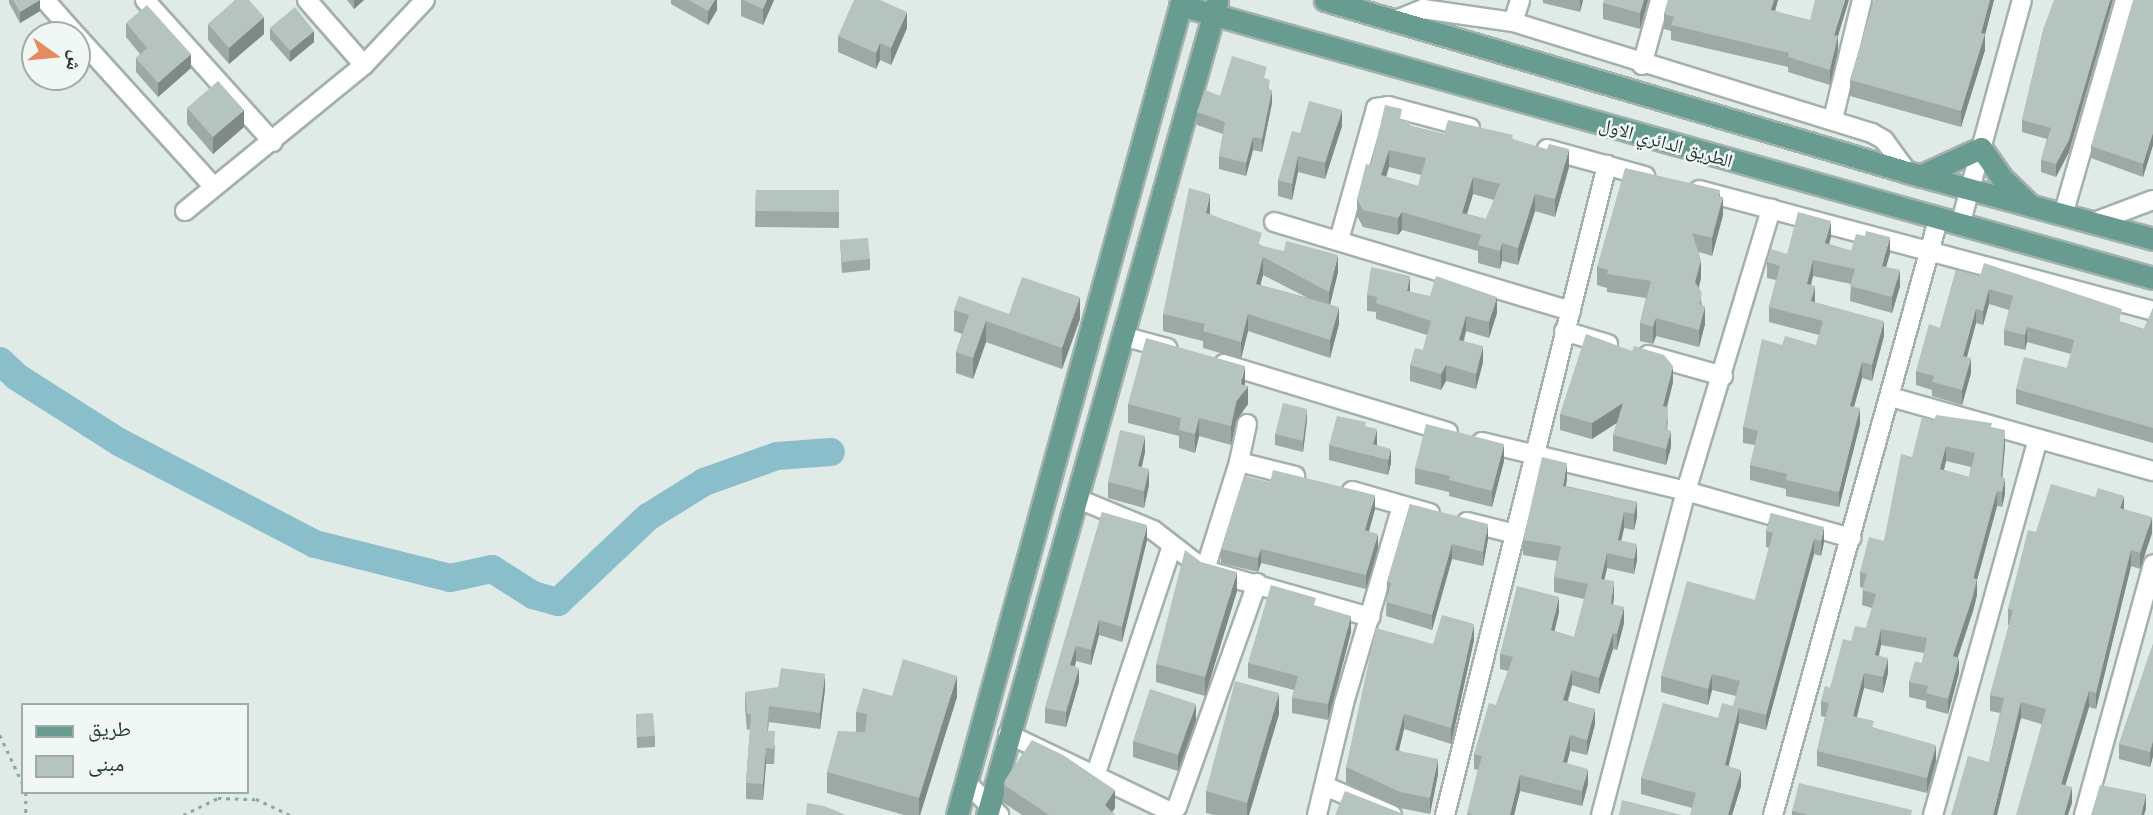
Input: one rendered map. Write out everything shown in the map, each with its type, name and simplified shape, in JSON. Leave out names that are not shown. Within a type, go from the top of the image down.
[{"type":"main road","name":"الطريق الدائري الاول","points":[[1325,0],[1914,174],[2153,239]]},
{"type":"main road","name":"الطريق الدائري الاول","points":[[1181,2],[1215,7],[1938,220],[2153,278]]},
{"type":"main road","points":[[957,815],[1181,2]]},
{"type":"main road","points":[[992,812],[1008,734],[1215,7]]},
{"type":"main road","points":[[1914,174],[1981,148],[2001,177],[2033,206]]},
{"type":"street","points":[[45,0],[64,21]]},
{"type":"street","points":[[145,0],[272,142]]},
{"type":"street","points":[[307,0],[364,65]]},
{"type":"street","points":[[185,211],[364,65],[425,0]]},
{"type":"street","points":[[1513,22],[1520,0]]},
{"type":"street","points":[[1642,65],[1660,0]]},
{"type":"street","points":[[1833,119],[1862,0]]},
{"type":"street","points":[[1960,225],[2022,0]]},
{"type":"street","points":[[2063,215],[2125,0]]},
{"type":"street","points":[[1396,20],[1423,9],[1513,22],[1642,65],[1833,119],[1884,140],[1914,174]]},
{"type":"street","points":[[91,51],[214,187]]},
{"type":"street","points":[[1339,240],[1376,108],[1388,106],[1492,134]]},
{"type":"street","points":[[1530,145],[1658,179]]},
{"type":"street","points":[[1445,815],[1532,457],[1607,165]]},
{"type":"street","points":[[1683,186],[2153,311]]},
{"type":"street","points":[[2092,223],[2153,200]]},
{"type":"street","points":[[1601,815],[1686,491],[1723,376],[1770,209]]},
{"type":"street","points":[[1773,815],[1938,220]]},
{"type":"street","points":[[1274,222],[1571,311]]},
{"type":"street","points":[[1564,331],[1723,376]]},
{"type":"street","points":[[1122,337],[1532,457],[1686,491],[1851,538]]},
{"type":"street","points":[[1891,397],[2153,471]]},
{"type":"street","points":[[1205,570],[1247,424]]},
{"type":"street","points":[[1933,815],[2038,439]]},
{"type":"street","points":[[1238,462],[1314,481]]},
{"type":"street","points":[[1339,488],[1515,534]]},
{"type":"street","points":[[1076,498],[1153,530],[1205,570],[1370,617]]},
{"type":"street","points":[[1317,815],[1402,506]]},
{"type":"street","points":[[1095,776],[1172,546]]},
{"type":"street","points":[[2084,815],[2153,564]]},
{"type":"street","points":[[1008,734],[1163,809],[1177,807],[1256,583]]},
{"type":"street","points":[[1782,781],[1807,788]]},
{"type":"street","points":[[966,782],[992,812]]},
{"type":"street","points":[[1325,786],[1392,815]]},
{"type":"path","points":[[0,735],[21,781]]},
{"type":"path","points":[[26,794],[26,815]]},
{"type":"path","points":[[183,815],[218,798],[256,799],[290,815]]},
{"type":"building","points":[[13,0],[40,0],[20,12]]},
{"type":"building","points":[[235,0],[249,0],[264,17],[229,48],[208,24]]},
{"type":"building","points":[[689,0],[715,0],[708,11]]},
{"type":"building","points":[[743,0],[767,0],[763,9]]},
{"type":"building","points":[[854,0],[880,0],[907,12],[891,48],[880,43],[876,53],[838,36]]},
{"type":"building","points":[[1604,0],[1644,0],[1640,13],[1603,3]]},
{"type":"building","points":[[1668,0],[1774,0],[1771,10],[1810,20],[1815,0],[1845,0],[1834,35],[1838,36],[1830,70],[1788,57],[1789,53],[1671,25],[1674,17],[1664,14]]},
{"type":"building","points":[[1874,0],[1990,0],[1981,33],[1985,34],[1961,111],[1850,80]]},
{"type":"building","points":[[2054,0],[2110,0],[2069,140],[2056,164],[2041,160],[2051,128],[2022,120],[2044,27]]},
{"type":"building","points":[[2133,0],[2153,0],[2153,133],[2143,164],[2091,146]]},
{"type":"building","points":[[147,5],[191,54],[158,83],[136,58],[147,48],[126,23]]},
{"type":"building","points":[[295,7],[314,31],[290,51],[270,28]]},
{"type":"building","points":[[1232,56],[1267,67],[1264,78],[1270,80],[1268,89],[1272,90],[1262,139],[1253,137],[1246,163],[1219,156],[1225,122],[1197,112],[1205,90],[1220,96]]},
{"type":"building","points":[[218,81],[244,110],[213,137],[187,108]]},
{"type":"building","points":[[1309,101],[1342,110],[1325,163],[1298,156],[1292,184],[1278,180],[1292,131],[1300,133]]},
{"type":"building","points":[[1385,105],[1402,109],[1400,119],[1411,122],[1410,126],[1444,134],[1448,120],[1513,135],[1512,139],[1547,149],[1549,144],[1569,149],[1555,199],[1535,194],[1518,248],[1502,243],[1500,251],[1478,245],[1481,235],[1402,212],[1398,218],[1363,210],[1357,199],[1366,164],[1371,165]],"holes":[[[1389,150],[1426,158],[1418,186],[1381,175]],[[1473,177],[1500,184],[1486,219],[1462,213]]]},
{"type":"building","points":[[1625,168],[1720,190],[1719,196],[1723,197],[1712,238],[1692,233],[1701,260],[1695,282],[1702,293],[1699,304],[1705,306],[1699,330],[1656,318],[1653,327],[1640,323],[1651,281],[1607,274],[1608,270],[1597,267]]},
{"type":"building","points":[[1189,188],[1210,194],[1206,213],[1262,233],[1258,245],[1284,251],[1286,241],[1338,255],[1329,292],[1263,257],[1256,284],[1339,307],[1330,340],[1248,314],[1241,342],[1203,331],[1205,324],[1163,314]]},
{"type":"building","points":[[756,190],[839,190],[839,212],[755,211]]},
{"type":"building","points":[[1798,212],[1831,221],[1825,243],[1851,251],[1856,234],[1865,236],[1866,231],[1890,237],[1882,266],[1900,270],[1892,297],[1850,286],[1855,269],[1813,260],[1807,284],[1815,286],[1811,301],[1884,321],[1872,365],[1862,362],[1850,406],[1860,408],[1839,492],[1786,480],[1787,474],[1750,465],[1758,431],[1743,427],[1762,339],[1782,345],[1785,336],[1816,345],[1823,321],[1769,307],[1780,266],[1767,262],[1771,249],[1787,254]]},
{"type":"building","points":[[868,238],[870,259],[842,262],[840,240]]},
{"type":"building","points":[[1984,263],[2122,309],[2119,322],[2144,329],[2153,308],[2153,428],[2016,389],[2024,357],[2067,368],[2074,340],[2027,327],[2025,335],[2004,330],[2013,296],[1989,289],[1983,311],[1976,309],[1963,356],[1971,358],[1962,390],[1932,382],[1934,376],[1916,371],[1929,324],[1940,328],[1956,270],[1980,276]]},
{"type":"building","points":[[1371,267],[1410,276],[1407,291],[1430,296],[1436,276],[1497,297],[1489,322],[1466,316],[1459,340],[1483,346],[1476,374],[1446,365],[1441,374],[1410,365],[1415,348],[1423,350],[1431,321],[1376,303],[1377,297],[1367,295]]},
{"type":"building","points":[[1022,277],[1080,297],[1062,348],[986,321],[973,358],[956,352],[969,315],[954,310],[959,296],[1009,314]]},
{"type":"building","points":[[1586,334],[1632,351],[1634,346],[1664,355],[1673,366],[1663,406],[1668,407],[1666,429],[1671,431],[1666,449],[1613,435],[1623,403],[1592,423],[1560,414]]},
{"type":"building","points":[[1146,338],[1245,366],[1240,384],[1248,386],[1236,402],[1231,426],[1199,418],[1195,434],[1179,430],[1181,418],[1128,404]]},
{"type":"building","points":[[1283,403],[1307,409],[1303,441],[1275,434]]},
{"type":"building","points":[[1936,415],[1992,423],[1991,427],[2005,430],[2001,477],[2005,478],[2002,492],[1997,491],[1973,578],[1977,579],[1953,656],[1959,658],[1948,699],[1926,693],[1928,686],[1909,682],[1915,661],[1922,663],[1927,638],[1881,629],[1875,655],[1888,658],[1883,677],[1864,673],[1853,716],[1874,721],[1872,727],[1936,745],[1927,778],[1817,751],[1829,703],[1821,701],[1825,686],[1830,688],[1843,639],[1851,641],[1855,626],[1866,628],[1876,594],[1862,590],[1867,574],[1860,572],[1869,537],[1884,541],[1901,454],[1912,457],[1922,417],[1934,420]],"holes":[[[1946,446],[1975,453],[1969,477],[1940,469]]]},
{"type":"building","points":[[1337,416],[1366,422],[1365,426],[1377,429],[1373,444],[1391,449],[1388,460],[1329,445]]},
{"type":"building","points":[[1426,424],[1504,444],[1492,491],[1449,480],[1450,476],[1415,468]]},
{"type":"building","points":[[1120,430],[1145,436],[1138,466],[1149,469],[1144,491],[1108,482]]},
{"type":"building","points":[[1542,457],[1567,463],[1563,486],[1637,502],[1634,514],[1624,512],[1618,540],[1637,544],[1634,559],[1607,553],[1601,579],[1614,581],[1611,604],[1624,607],[1617,634],[1613,633],[1599,678],[1572,670],[1563,700],[1595,709],[1587,740],[1570,735],[1563,762],[1588,769],[1582,791],[1520,775],[1510,815],[1473,815],[1467,813],[1482,756],[1474,754],[1489,703],[1496,705],[1513,657],[1500,654],[1517,586],[1559,597],[1551,630],[1574,637],[1588,584],[1554,577],[1561,546],[1523,540]]},
{"type":"building","points":[[1273,470],[1375,495],[1365,530],[1378,534],[1366,575],[1261,549],[1258,558],[1221,549],[1244,476],[1270,482]]},
{"type":"building","points":[[2051,484],[2095,497],[2098,488],[2124,496],[2120,508],[2152,517],[2140,553],[2131,550],[2096,693],[2089,691],[2061,784],[2072,787],[2064,815],[2016,815],[2046,709],[2021,702],[1993,815],[1951,815],[1968,756],[1989,762],[2004,698],[1990,695],[2013,610],[2008,609],[2028,530],[2036,532]]},
{"type":"building","points":[[1410,504],[1488,524],[1483,552],[1452,544],[1432,615],[1386,602],[1391,583],[1387,582]]},
{"type":"building","points":[[1102,512],[1147,525],[1122,627],[1099,620],[1091,650],[1076,646],[1070,665],[1079,668],[1066,712],[1045,708]]},
{"type":"building","points":[[1771,513],[1824,527],[1821,541],[1814,539],[1766,715],[1739,708],[1725,765],[1741,770],[1728,815],[1690,815],[1696,793],[1641,778],[1663,703],[1718,718],[1722,703],[1733,706],[1740,681],[1712,674],[1708,689],[1661,676],[1687,581],[1755,600],[1773,533],[1766,531]]},
{"type":"building","points":[[1185,550],[1201,562],[1237,572],[1205,677],[1156,664]]},
{"type":"building","points":[[1271,585],[1316,598],[1314,605],[1351,616],[1328,704],[1292,698],[1298,676],[1248,663]]},
{"type":"building","points":[[1442,615],[1474,624],[1451,728],[1404,714],[1395,750],[1438,759],[1430,798],[1400,792],[1346,767],[1376,628],[1433,644]]},
{"type":"building","points":[[2153,644],[2153,741],[2150,752],[2119,744]]},
{"type":"building","points":[[903,659],[957,676],[919,798],[827,772],[838,731],[865,732],[867,714],[856,712],[863,688],[892,696]]},
{"type":"building","points":[[781,668],[825,674],[820,713],[769,706],[767,731],[775,731],[774,749],[766,748],[763,784],[746,783],[751,714],[747,714],[745,692],[778,687]]},
{"type":"building","points":[[1235,681],[1279,693],[1247,803],[1206,791]]},
{"type":"building","points":[[1150,689],[1196,704],[1178,755],[1133,741]]},
{"type":"building","points":[[653,713],[655,736],[637,737],[636,714]]},
{"type":"building","points":[[1032,740],[1063,755],[1115,790],[1105,805],[1115,815],[1049,815],[1004,785]]},
{"type":"building","points":[[1799,783],[1912,810],[1911,815],[1805,815],[1792,811]]},
{"type":"building","points":[[2100,785],[2146,794],[2141,815],[2091,815]]},
{"type":"building","points":[[1345,791],[1406,815],[1335,815]]},
{"type":"building","points":[[1622,800],[1682,815],[1619,815]]},
{"type":"building","points":[[807,803],[824,806],[846,815],[806,815]]},
{"type":"waterway","points":[[0,361],[17,377],[119,442],[315,544],[450,578],[492,569],[533,595],[558,602],[648,517],[704,482],[777,456],[831,452]]}]
